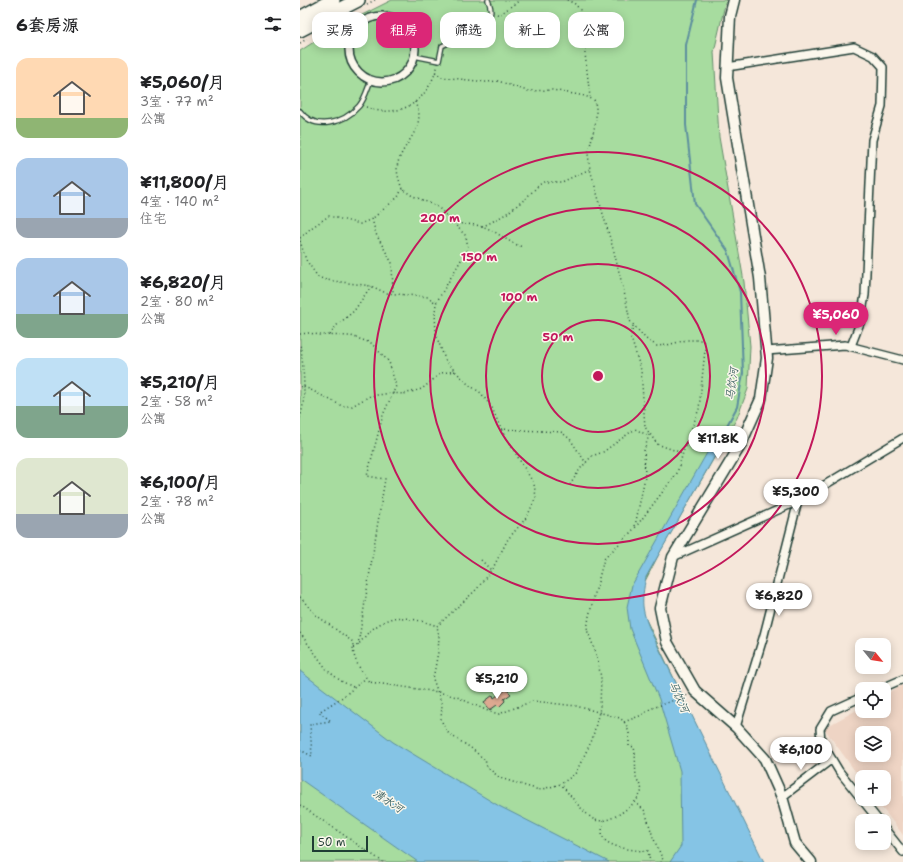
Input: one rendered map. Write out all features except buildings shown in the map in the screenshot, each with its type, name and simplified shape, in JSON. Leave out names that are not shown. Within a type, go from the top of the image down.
[{"type":"highway","points":[[300,18],[333,0]]},
{"type":"highway","points":[[300,30],[358,0]]},
{"type":"street","points":[[734,0],[730,16],[727,78],[760,278],[767,358],[761,399],[740,446],[673,557],[660,608],[667,642],[695,691],[736,726],[765,759],[782,798],[795,843],[811,862]]},
{"type":"street","points":[[384,15],[395,18],[404,24],[412,33],[415,43],[412,63],[406,72],[398,78],[377,82],[371,80],[359,72],[353,64],[349,53],[350,41],[354,31],[362,22],[372,17],[384,15]]},
{"type":"street","points":[[727,67],[854,47],[873,56],[882,67],[882,106],[872,140],[865,295],[860,323],[851,346]]},
{"type":"street","points":[[766,351],[845,345],[903,360]]},
{"type":"street","points":[[673,557],[798,501],[903,438]]},
{"type":"street","points":[[736,726],[764,635],[798,501]]},
{"type":"street","points":[[891,684],[903,679]]},
{"type":"street","points":[[855,700],[831,711],[820,729],[821,741],[839,771],[873,814]]},
{"type":"street","points":[[782,798],[832,759]]},
{"type":"street","points":[[891,837],[903,852]]},
{"type":"lane","points":[[488,0],[490,12]]},
{"type":"lane","points":[[414,56],[439,61],[442,48]]},
{"type":"lane","points":[[300,111],[303,115],[316,123],[328,124],[346,117],[360,105],[371,80]]},
{"type":"path","points":[[496,13],[499,14],[520,0]]},
{"type":"path","points":[[567,0],[575,4],[580,10],[590,97]]},
{"type":"path","points":[[360,105],[380,111],[406,108],[415,102],[429,88],[439,61]]},
{"type":"path","points":[[353,648],[358,645],[370,632],[384,622],[395,618],[426,621],[436,626],[439,637],[434,679],[442,705],[441,719],[449,734],[471,748],[485,760],[487,767],[500,778],[539,790],[561,784],[575,774],[592,740],[599,712],[601,677],[595,650],[587,630],[588,616],[604,559],[635,528],[677,473],[690,430],[699,409],[705,350],[704,342],[701,340],[687,340],[657,346],[646,340],[630,321],[614,252],[590,169],[588,154],[596,121],[596,106],[594,100],[590,97],[552,90],[527,92],[498,81],[486,82],[442,77],[436,72]]},
{"type":"path","points":[[415,102],[419,114],[417,125],[399,159],[397,170],[402,189],[398,197],[372,219],[360,224],[329,216],[311,228],[300,240],[306,260],[318,277],[326,280],[371,286],[386,293],[428,297],[436,303]]},
{"type":"path","points":[[482,226],[506,214],[544,182],[562,182],[590,169]]},
{"type":"path","points":[[402,189],[411,195],[438,207],[466,236],[468,248],[436,303],[436,335],[446,362],[469,385],[481,393],[492,408],[501,429],[534,484],[536,497],[527,517],[508,539],[491,570],[477,588],[436,626]]},
{"type":"path","points":[[372,219],[376,234],[392,264],[393,294]]},
{"type":"path","points":[[453,223],[482,226],[515,245],[523,247]]},
{"type":"path","points":[[330,335],[336,326],[354,310],[371,286]]},
{"type":"path","points":[[633,326],[631,338],[641,370],[645,426],[657,444],[683,453]]},
{"type":"path","points":[[300,334],[309,333],[351,336],[371,343],[389,362],[396,386],[383,416],[368,476],[385,479],[358,645]]},
{"type":"path","points":[[300,346],[304,388],[300,418]]},
{"type":"path","points":[[300,386],[342,406],[352,406],[370,396],[392,393],[404,394],[422,389],[441,373],[456,371]]},
{"type":"path","points":[[501,429],[561,432],[570,440],[586,463]]},
{"type":"path","points":[[570,485],[580,469],[592,456],[603,452],[635,429],[650,435]]},
{"type":"path","points":[[635,528],[645,477],[644,451],[650,435]]},
{"type":"path","points":[[481,560],[491,570]]},
{"type":"path","points":[[300,597],[316,615],[354,642],[353,653],[369,682],[438,692],[457,697],[488,711],[499,714],[533,701],[576,706],[620,718],[624,722],[629,733],[628,746],[634,747],[636,754],[636,778],[642,790],[635,802],[616,816],[603,821],[596,820],[590,816],[561,784]]},
{"type":"path","points":[[300,633],[328,671],[340,681],[355,688]]},
{"type":"path","points":[[300,750],[312,756],[310,724],[331,721],[319,712],[344,696],[366,678]]},
{"type":"path","points":[[624,722],[642,715],[650,709],[685,696]]},
{"type":"path","points":[[635,802],[645,812],[662,860],[661,862]]},
{"type":"path","points":[[300,805],[383,862]]},
{"type":"path","points":[[603,821],[603,837],[607,841],[614,845],[632,850],[648,851],[650,862]]},
{"type":"shaded area","points":[[903,685],[903,835],[891,820],[891,814],[887,814],[880,806],[891,806],[891,770],[855,770],[855,771],[824,728],[855,711],[855,718],[891,718],[891,691]]},
{"type":"green space","points":[[392,0],[726,0],[714,52],[719,137],[744,282],[750,346],[748,389],[737,418],[660,552],[640,591],[642,611],[761,862],[300,862],[300,51],[312,43],[312,48],[368,48],[368,12]]},
{"type":"water","points":[[716,437],[724,440],[646,577],[643,593],[643,606],[652,634],[764,862],[670,862],[681,846],[680,771],[659,699],[630,629],[627,607],[632,585]]},
{"type":"water","name":"清水河","points":[[300,671],[393,742],[499,806],[609,862],[418,862],[300,779]]},
{"type":"waterway","name":"马饮河","points":[[697,0],[686,45],[686,125],[695,204],[728,251],[740,292],[743,373],[737,407],[719,440]]}]
